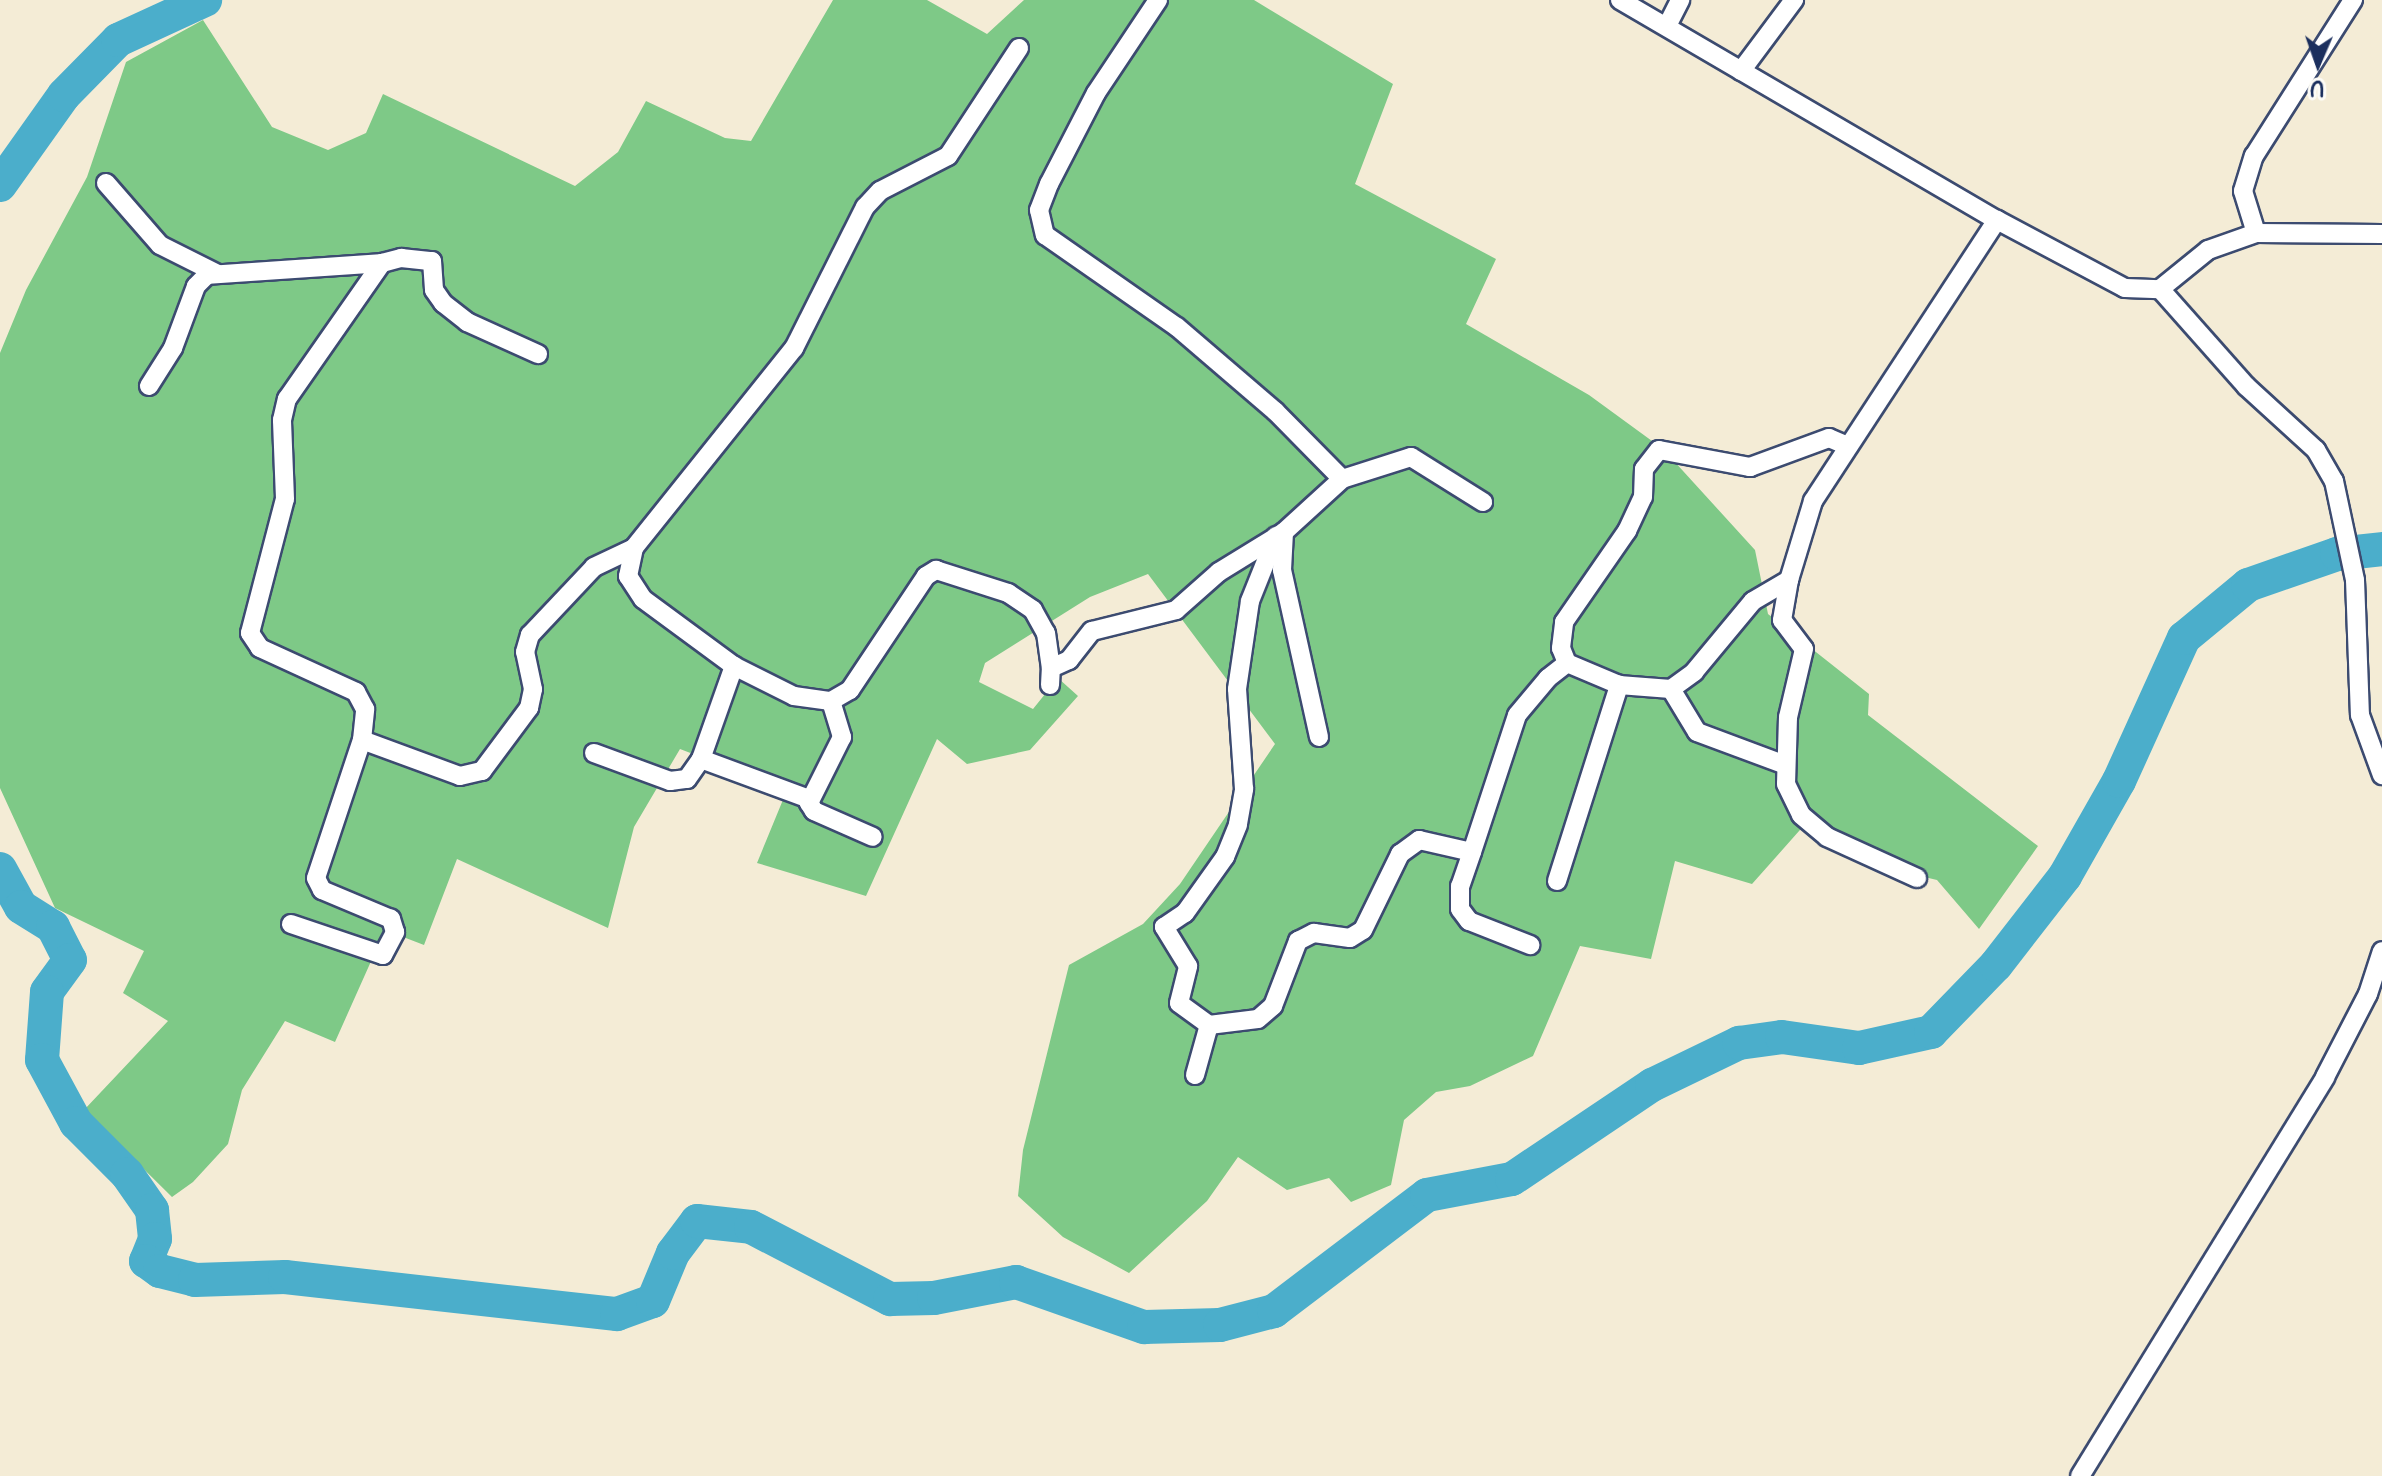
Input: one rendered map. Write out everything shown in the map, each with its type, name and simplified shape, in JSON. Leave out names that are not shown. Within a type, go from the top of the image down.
[{"type":"street","points":[[1158,0],[1096,93],[1041,201],[1039,226],[1057,246],[1220,362],[1342,479]]},
{"type":"street","points":[[1620,0],[1668,24],[1741,71],[1997,220],[2125,288],[2160,289],[2208,250],[2256,233],[2382,234]]},
{"type":"street","points":[[1668,24],[1680,0]]},
{"type":"street","points":[[1741,71],[1794,0]]},
{"type":"street","points":[[2256,233],[2243,191],[2254,156],[2353,0]]},
{"type":"street","points":[[362,740],[460,776],[482,771],[529,708],[533,689],[525,652],[530,635],[594,567],[634,548],[776,374],[822,297],[865,207],[880,191],[948,156],[1019,48]]},
{"type":"street","points":[[106,183],[160,245],[216,273]]},
{"type":"street","points":[[1917,878],[1827,837],[1801,815],[1783,764],[1804,649],[1782,620],[1806,515],[1997,220]]},
{"type":"street","points":[[149,386],[173,348],[196,286],[216,273],[382,263],[401,258],[432,261],[434,290],[443,303],[467,322],[538,354]]},
{"type":"street","points":[[291,924],[324,930],[383,955],[395,932],[391,919],[322,890],[317,882],[321,858],[362,740],[365,709],[356,692],[260,648],[250,633],[250,619],[285,499],[282,411],[339,319],[382,263]]},
{"type":"street","points":[[2160,289],[2246,386],[2316,450],[2334,481],[2349,535],[2355,580],[2360,715],[2382,775]]},
{"type":"street","points":[[1789,580],[1753,601],[1694,672],[1671,689],[1619,685],[1567,663],[1561,648],[1564,622],[1627,531],[1643,497],[1644,469],[1659,450],[1750,467],[1829,438],[1848,446]]},
{"type":"street","points":[[634,548],[628,576],[643,599],[734,666],[784,692],[831,701],[866,673],[926,576],[936,570],[1008,593],[1033,610],[1046,633],[1050,676],[1098,627],[1176,610],[1219,572],[1280,534],[1342,479],[1411,457],[1483,502]]},
{"type":"street","points":[[1280,534],[1282,570],[1319,737]]},
{"type":"street","points":[[1280,534],[1250,601],[1237,689],[1244,789],[1238,824],[1225,857],[1185,913],[1164,927],[1188,966],[1179,1003],[1209,1025],[1267,1014],[1284,989],[1295,946],[1304,936],[1357,935],[1369,920],[1392,864],[1419,840],[1472,852]]},
{"type":"street","points":[[1530,945],[1469,921],[1460,909],[1460,886],[1517,715],[1567,663]]},
{"type":"street","points":[[594,753],[670,781],[687,779],[701,759],[734,666]]},
{"type":"street","points":[[1557,881],[1619,685]]},
{"type":"street","points":[[1671,689],[1697,732],[1783,764]]},
{"type":"street","points":[[809,799],[842,737],[831,701]]},
{"type":"street","points":[[701,759],[809,799],[814,811],[873,837]]},
{"type":"street","points":[[2080,1476],[2325,1077],[2368,994],[2382,951]]},
{"type":"street","points":[[1195,1075],[1209,1025]]},
{"type":"green space","points":[[833,0],[927,0],[987,34],[1024,0],[1254,0],[1393,84],[1355,184],[1496,259],[1466,324],[1589,395],[1663,449],[1755,550],[1768,614],[1869,694],[1868,715],[2038,846],[1979,929],[1937,880],[1895,870],[1826,823],[1807,822],[1752,884],[1675,861],[1651,959],[1580,946],[1533,1056],[1470,1086],[1436,1092],[1404,1120],[1391,1185],[1351,1202],[1329,1178],[1287,1190],[1238,1157],[1207,1201],[1129,1273],[1063,1237],[1018,1196],[1023,1150],[1069,965],[1143,924],[1180,884],[1275,744],[1148,574],[1090,597],[985,663],[979,682],[1033,709],[1058,678],[1078,696],[1030,750],[967,764],[937,739],[866,896],[757,863],[787,790],[680,749],[634,827],[608,928],[457,859],[424,945],[385,930],[335,1042],[285,1021],[242,1090],[228,1144],[193,1182],[172,1197],[84,1110],[168,1021],[123,993],[144,951],[55,908],[0,788],[0,353],[26,290],[87,177],[126,62],[203,20],[272,127],[328,150],[366,133],[383,94],[575,186],[618,152],[646,101],[725,138],[751,141]]},
{"type":"waterway","points":[[0,185],[64,95],[118,40],[205,0]]},
{"type":"waterway","points":[[0,869],[21,907],[53,927],[70,960],[47,992],[42,1060],[76,1123],[127,1174],[152,1210],[155,1239],[146,1261],[160,1271],[195,1280],[285,1277],[617,1314],[653,1301],[673,1253],[697,1221],[751,1227],[890,1299],[934,1298],[1016,1282],[1144,1327],[1220,1325],[1274,1311],[1427,1195],[1512,1179],[1652,1085],[1739,1043],[1782,1037],[1859,1048],[1931,1032],[1996,965],[2065,876],[2119,781],[2184,638],[2248,585],[2337,554],[2382,549]]}]
